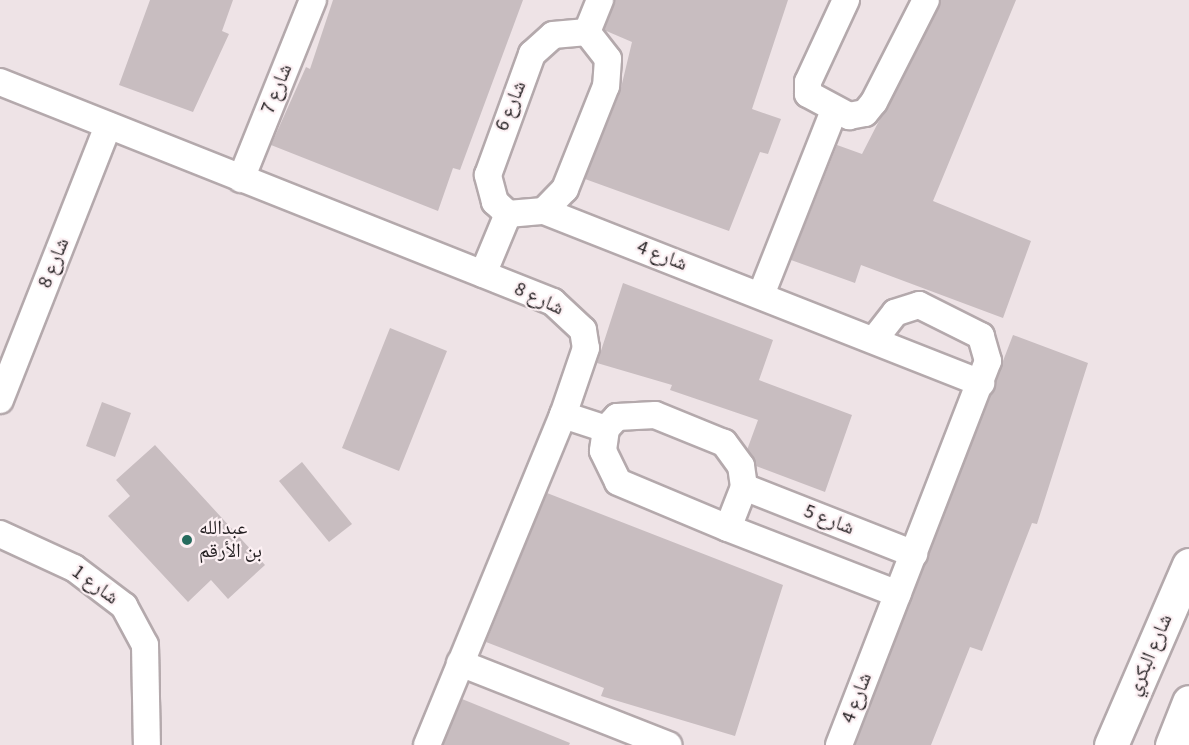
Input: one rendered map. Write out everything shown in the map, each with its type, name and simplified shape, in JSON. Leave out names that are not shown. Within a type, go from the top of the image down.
[{"type":"main road","name":"شارع البكري","points":[[1111,745],[1189,565]]},
{"type":"main road","points":[[1172,745],[1189,702]]},
{"type":"street","name":"شارع 7","points":[[241,179],[313,0]]},
{"type":"street","points":[[544,211],[566,189],[606,86],[608,59],[588,32],[600,0]]},
{"type":"street","points":[[846,0],[808,82],[811,98],[834,111],[855,116],[868,110],[926,0]]},
{"type":"street","name":"شارع 6","points":[[508,214],[489,189],[489,166],[532,54],[553,35],[588,32]]},
{"type":"street","name":"شارع 8","points":[[0,82],[553,303],[583,330],[585,348],[562,415],[427,745]]},
{"type":"street","points":[[761,295],[834,111]]},
{"type":"street","name":"شارع 8","points":[[0,400],[108,126]]},
{"type":"street","name":"شارع 4","points":[[508,214],[544,211],[981,383]]},
{"type":"street","points":[[483,274],[508,214]]},
{"type":"street","name":"شارع 4","points":[[838,745],[988,361],[981,336],[939,314],[918,306],[904,307],[883,324],[874,340]]},
{"type":"street","points":[[562,415],[606,429]]},
{"type":"street","points":[[728,528],[744,487],[741,466],[724,443],[655,415],[617,417],[606,429],[605,463],[618,482],[728,528],[898,594]]},
{"type":"street","name":"شارع 5","points":[[744,487],[914,554]]},
{"type":"street","name":"شارع 1","points":[[0,534],[74,568],[124,606],[145,645],[147,745]]},
{"type":"street","points":[[460,663],[668,745]]},
{"type":"building","points":[[150,0],[233,0],[222,31],[229,34],[193,112],[119,85]]},
{"type":"building","points":[[333,0],[523,0],[460,170],[453,168],[438,211],[271,145],[306,67],[310,69]]},
{"type":"building","points":[[615,0],[788,0],[752,109],[781,119],[768,154],[760,152],[729,231],[585,179],[620,92],[632,42],[604,30]]},
{"type":"building","points":[[941,0],[1016,0],[933,201],[1031,241],[1003,318],[861,265],[855,283],[791,260],[837,145],[862,154]]},
{"type":"building","points":[[623,283],[773,340],[759,380],[852,415],[825,492],[756,466],[747,450],[758,420],[670,390],[672,385],[597,363]]},
{"type":"building","points":[[390,328],[447,351],[399,471],[342,448]]},
{"type":"building","points":[[1013,335],[1088,363],[1037,524],[1032,523],[982,651],[970,647],[931,745],[855,745]]},
{"type":"building","points":[[102,402],[131,413],[115,457],[86,446]]},
{"type":"building","name":"عبدالله بن الأرقم","points":[[155,445],[265,565],[228,599],[211,580],[188,602],[108,516],[130,496],[116,480]]},
{"type":"building","points":[[302,462],[352,524],[329,542],[279,481]]},
{"type":"building","points":[[547,493],[783,585],[735,736],[601,696],[604,688],[486,642]]},
{"type":"building","points":[[462,699],[570,743],[569,745],[443,745]]},
{"type":"place","name":"عبدالله بن الأرقم","points":[[187,540]]}]
